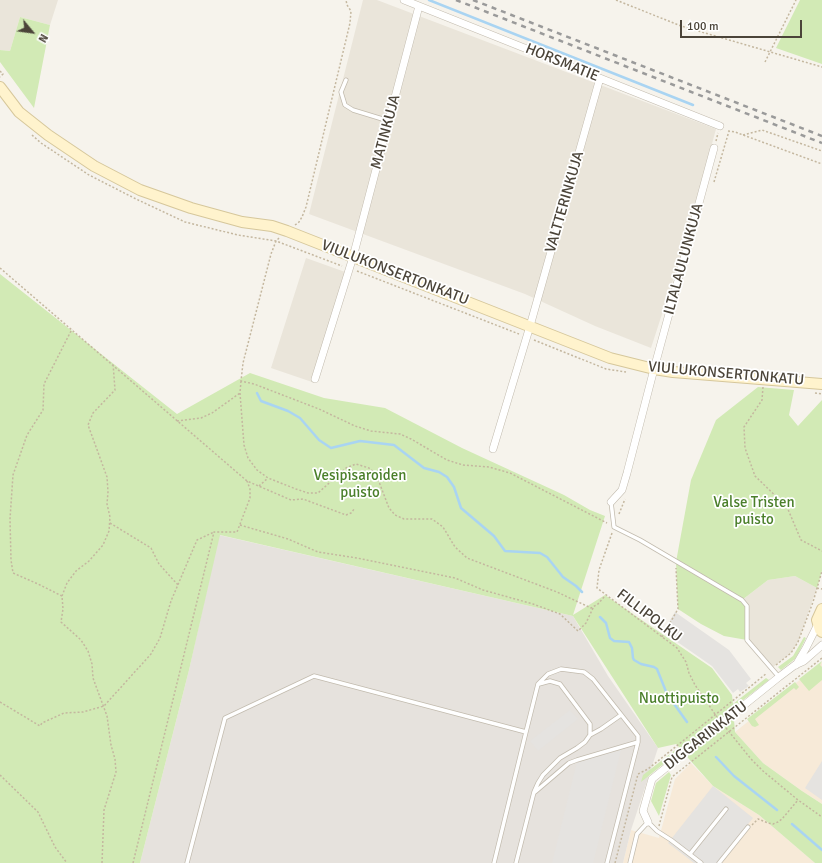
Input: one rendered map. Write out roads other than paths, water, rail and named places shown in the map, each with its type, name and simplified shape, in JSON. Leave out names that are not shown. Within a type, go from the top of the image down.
[{"type":"street","name":"HORSMATIE","points":[[404,0],[720,126]]},
{"type":"street","name":"MATINKUJA","points":[[315,379],[353,257],[419,6]]},
{"type":"street","name":"VALTTERINKUJA","points":[[493,449],[530,326],[600,78]]},
{"type":"street","name":"VIULUKONSERTONKATU","points":[[0,87],[19,112],[48,135],[94,166],[140,190],[198,210],[242,222],[272,226],[287,231],[610,358],[654,369],[696,374],[801,381],[822,384]]},
{"type":"street","name":"ILTALAULUNKUJA","points":[[611,502],[622,490],[714,148]]},
{"type":"street","points":[[820,628],[818,615],[822,609]]},
{"type":"street","name":"DIGGARINKATU","points":[[795,665],[820,628]]},
{"type":"street","name":"DIGGARINKATU","points":[[648,822],[643,811],[652,779],[779,677],[795,665],[804,661],[822,645]]},
{"type":"lane","points":[[346,80],[341,92],[345,105],[353,110],[389,121]]},
{"type":"lane","points":[[611,502],[614,527],[742,600],[747,606],[747,640],[779,677]]},
{"type":"lane","points":[[494,863],[538,684],[548,674],[561,668],[584,672],[594,679],[638,736],[638,742],[607,863]]},
{"type":"lane","points":[[187,863],[225,718],[314,676],[526,732]]},
{"type":"lane","points":[[538,684],[550,681],[560,684],[590,724],[590,735]]},
{"type":"lane","points":[[516,863],[534,792],[543,775],[560,758],[585,742],[590,735],[621,715]]},
{"type":"lane","points":[[534,792],[569,763],[638,742]]},
{"type":"lane","points":[[690,854],[726,809]]},
{"type":"lane","points":[[630,863],[637,834],[648,822],[657,831],[701,863]]},
{"type":"lane","points":[[719,863],[750,827]]},
{"type":"waterway","points":[[429,0],[693,105]]},
{"type":"waterway","points":[[257,393],[261,401],[288,411],[300,418],[319,440],[331,448],[360,441],[394,445],[424,468],[439,472],[447,477],[454,487],[461,508],[494,536],[505,551],[540,553],[547,557],[563,577],[582,592]]},
{"type":"waterway","points":[[600,617],[606,623],[610,638],[614,641],[629,642],[632,648],[634,660],[657,669],[667,694],[687,722]]},
{"type":"waterway","points":[[716,757],[734,776],[777,810]]},
{"type":"waterway","points":[[792,824],[822,850]]},
{"type":"railway","points":[[456,0],[822,143]]},
{"type":"railway","points":[[473,0],[822,136]]},
{"type":"park label","name":"Vesipisaroiden puisto","points":[[360,484]]},
{"type":"park label","name":"Valse Tristen puisto","points":[[754,512]]},
{"type":"park label","name":"Nuottipuisto","points":[[679,699]]}]
